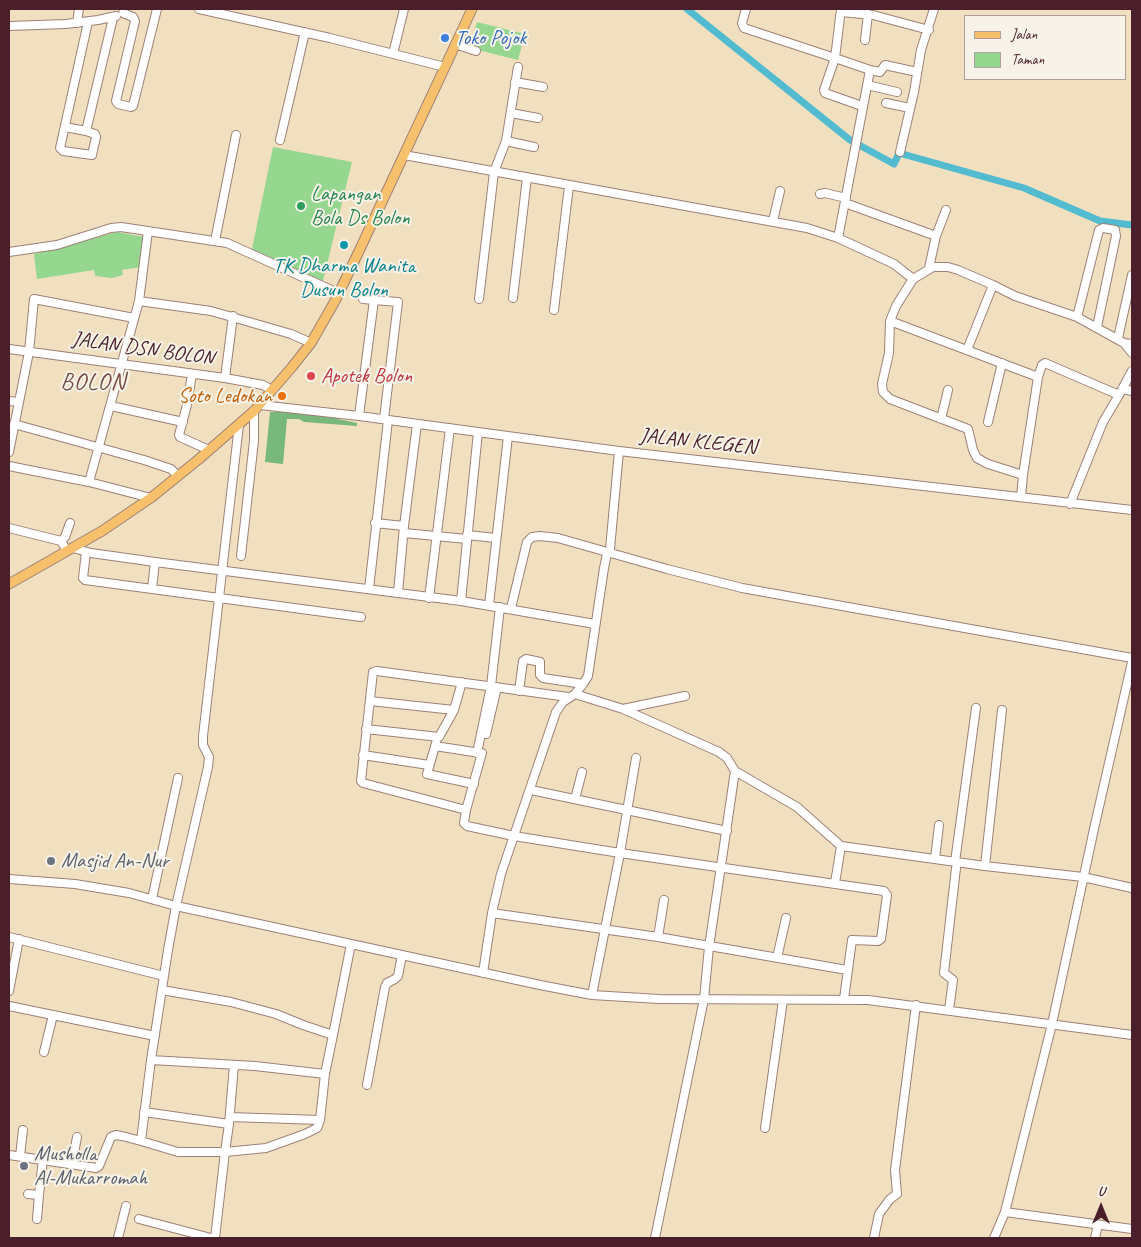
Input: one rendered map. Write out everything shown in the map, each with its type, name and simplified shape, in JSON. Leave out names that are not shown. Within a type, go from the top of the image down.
[{"type":"main road","points":[[9,584],[70,550],[151,498],[257,408],[310,343],[338,292],[472,9]]},
{"type":"street","points":[[77,23],[79,9]]},
{"type":"street","points":[[9,26],[88,22],[113,18],[124,11],[133,17],[135,21],[116,102],[131,107],[133,106],[157,9]]},
{"type":"street","points":[[199,9],[304,32],[445,67]]},
{"type":"street","points":[[393,54],[404,9]]},
{"type":"street","points":[[746,9],[742,23],[744,28],[870,70],[880,72],[885,65],[918,72]]},
{"type":"street","points":[[900,152],[921,50],[929,30],[934,9]]},
{"type":"street","points":[[862,106],[825,93],[824,90],[835,58],[841,10],[872,13],[929,30]]},
{"type":"street","points":[[865,40],[872,13]]},
{"type":"street","points":[[86,131],[113,18]]},
{"type":"street","points":[[65,126],[95,134],[96,137],[91,156],[62,150],[60,147],[88,22]]},
{"type":"street","points":[[280,140],[304,32]]},
{"type":"street","points":[[455,44],[476,51]]},
{"type":"street","points":[[479,300],[494,172],[506,141],[518,68]]},
{"type":"street","points":[[838,238],[870,70]]},
{"type":"street","points":[[515,82],[543,87]]},
{"type":"street","points":[[867,85],[896,92]]},
{"type":"street","points":[[886,103],[910,108]]},
{"type":"street","points":[[511,113],[538,118]]},
{"type":"street","points":[[215,241],[236,135]]},
{"type":"street","points":[[506,141],[534,147]]},
{"type":"street","points":[[404,155],[820,231],[894,264],[913,279]]},
{"type":"street","points":[[513,298],[527,177]]},
{"type":"street","points":[[554,310],[569,186]]},
{"type":"street","points":[[773,221],[780,191]]},
{"type":"street","points":[[820,194],[825,193],[845,200],[936,236]]},
{"type":"street","points":[[929,268],[936,236],[946,210]]},
{"type":"street","points":[[9,252],[57,245],[116,227],[215,241],[238,247],[338,292]]},
{"type":"street","points":[[1077,317],[1099,230],[1104,228],[1115,230],[1116,236],[1098,327]]},
{"type":"street","points":[[89,482],[139,301],[148,231]]},
{"type":"street","points":[[1023,475],[980,459],[973,450],[968,429],[890,399],[883,392],[882,384],[889,353],[890,321],[896,306],[913,279],[929,268],[948,267],[993,284],[1015,296],[1077,317],[1125,342],[1132,353]]},
{"type":"street","points":[[1125,342],[1132,275]]},
{"type":"street","points":[[968,350],[993,284]]},
{"type":"street","points":[[9,452],[29,352],[34,299],[134,318]]},
{"type":"street","points":[[363,300],[408,303]]},
{"type":"street","points":[[359,416],[374,300]]},
{"type":"street","points":[[139,301],[233,316],[302,338],[310,343]]},
{"type":"street","points":[[369,589],[398,302]]},
{"type":"street","points":[[225,378],[233,316]]},
{"type":"street","points":[[890,321],[1038,377]]},
{"type":"street","name":"JALAN DSN BOLON","points":[[9,349],[225,378],[263,385],[272,390]]},
{"type":"street","points":[[988,422],[1002,363]]},
{"type":"street","points":[[1021,497],[1041,366],[1045,364],[1120,392],[1132,391]]},
{"type":"street","points":[[1070,504],[1103,422],[1132,371]]},
{"type":"street","points":[[192,374],[179,435],[209,450]]},
{"type":"street","points":[[941,419],[948,390]]},
{"type":"street","points":[[9,400],[19,402]]},
{"type":"street","points":[[111,406],[183,422]]},
{"type":"street","points":[[241,556],[257,408]]},
{"type":"street","name":"JALAN KLEGEN","points":[[257,408],[359,416],[620,451],[1132,510]]},
{"type":"street","points":[[14,424],[144,460],[171,470],[178,476]]},
{"type":"street","points":[[141,1141],[151,1060],[176,906],[208,767],[209,757],[203,745],[203,736],[220,598],[238,424]]},
{"type":"street","points":[[398,592],[417,424]]},
{"type":"street","points":[[429,598],[435,536],[450,428]]},
{"type":"street","points":[[461,601],[478,432]]},
{"type":"street","points":[[489,605],[508,436]]},
{"type":"street","points":[[483,973],[492,913],[501,874],[556,712],[583,684],[588,676],[605,559],[611,540],[620,451]]},
{"type":"street","points":[[9,466],[89,482],[151,498]]},
{"type":"street","points":[[61,540],[65,536],[70,523]]},
{"type":"street","points":[[376,523],[435,536],[496,538]]},
{"type":"street","points":[[9,528],[61,540],[70,550],[500,606],[595,624]]},
{"type":"street","points":[[511,608],[527,542],[532,537],[540,536],[558,538],[742,588],[1132,660],[1052,1024],[1005,1212],[994,1238]]},
{"type":"street","points":[[86,552],[83,578],[85,580],[361,617]]},
{"type":"street","points":[[152,589],[155,562]]},
{"type":"street","points":[[500,606],[494,687],[474,784],[466,810],[465,825],[514,836],[620,853],[884,891],[887,895],[881,939],[878,941],[852,940],[844,999]]},
{"type":"street","points":[[519,691],[523,661],[526,659],[540,662],[541,677],[583,684]]},
{"type":"street","points":[[466,810],[363,783],[360,779],[373,673],[375,671],[519,691],[572,695],[623,709],[719,752],[727,758],[735,771],[797,807],[812,818],[841,846],[935,859],[956,865],[985,866],[1083,877],[1132,888]]},
{"type":"street","points":[[462,682],[454,710],[435,746],[427,772],[428,775],[474,784]]},
{"type":"street","points":[[623,709],[685,696]]},
{"type":"street","points":[[370,700],[454,710]]},
{"type":"street","points":[[949,1010],[953,980],[944,973],[976,708]]},
{"type":"street","points":[[985,866],[1002,710]]},
{"type":"street","points":[[366,729],[439,737]]},
{"type":"street","points":[[435,746],[479,753]]},
{"type":"street","points":[[363,755],[429,764]]},
{"type":"street","points":[[592,995],[620,853],[636,758]]},
{"type":"street","points":[[655,1238],[704,999],[709,947],[735,771]]},
{"type":"street","points":[[575,799],[582,772]]},
{"type":"street","points":[[152,899],[178,778]]},
{"type":"street","points":[[530,790],[727,831]]},
{"type":"street","points":[[935,859],[939,825]]},
{"type":"street","points":[[835,883],[841,846]]},
{"type":"street","points":[[9,879],[75,884],[129,893],[176,906],[592,995],[659,999],[868,1000],[1132,1035]]},
{"type":"street","points":[[658,938],[664,900]]},
{"type":"street","points":[[492,913],[604,929],[847,970]]},
{"type":"street","points":[[777,958],[786,918]]},
{"type":"street","points":[[9,937],[164,976]]},
{"type":"street","points":[[9,991],[19,939]]},
{"type":"street","points":[[9,1155],[98,1167],[108,1142],[116,1135],[178,1152],[224,1158],[288,1141],[317,1128],[320,1120],[325,1074],[350,944]]},
{"type":"street","points":[[367,1085],[385,987],[387,983],[398,976],[402,955]]},
{"type":"street","points":[[162,990],[231,1002],[276,1014],[333,1035]]},
{"type":"street","points":[[765,1128],[783,1000]]},
{"type":"street","points":[[874,1238],[879,1214],[890,1199],[897,1194],[895,1170],[916,1005]]},
{"type":"street","points":[[9,1006],[155,1036]]},
{"type":"street","points":[[44,1052],[53,1015]]},
{"type":"street","points":[[151,1060],[255,1066],[325,1074]]},
{"type":"street","points":[[215,1238],[234,1066]]},
{"type":"street","points":[[144,1112],[229,1121],[320,1120]]},
{"type":"street","points":[[20,1156],[23,1130]]},
{"type":"street","points":[[72,1164],[77,1137]]},
{"type":"street","points":[[37,1219],[43,1160]]},
{"type":"street","points":[[28,1194],[39,1195]]},
{"type":"street","points":[[118,1238],[126,1206]]},
{"type":"street","points":[[1005,1212],[1132,1229]]},
{"type":"street","points":[[139,1219],[211,1238]]},
{"type":"street","points":[[1095,1238],[1098,1225]]},
{"type":"green space","points":[[477,22],[525,34],[518,60],[470,48]]},
{"type":"green space","name":"Lapangan Bola Ds Bolon","points":[[273,147],[352,162],[323,281],[252,249]]},
{"type":"green space","points":[[117,232],[144,237],[141,267],[122,270],[123,275],[112,278],[95,276],[94,270],[37,279],[34,254]]},
{"type":"green space","points":[[270,412],[334,415],[338,419],[357,423],[357,426],[287,419],[283,464],[265,462]]},
{"type":"waterway","points":[[687,9],[850,140],[894,164],[899,153],[1024,188],[1100,221],[1132,225]]},
{"type":"place","name":"Toko Pojok","points":[[445,38]]},
{"type":"place","name":"Lapangan Bola Ds Bolon","points":[[301,206]]},
{"type":"place","name":"TK Dharma Wanita Dusun Bolon","points":[[344,245]]},
{"type":"place","name":"Apotek Bolon","points":[[311,376]]},
{"type":"place","name":"Soto Ledokan","points":[[282,396]]},
{"type":"place","name":"Masjid An-Nur","points":[[51,861]]},
{"type":"place","name":"Musholla Al-Mukarromah","points":[[24,1166]]},
{"type":"district","name":"BOLON","points":[[93,383]]}]
